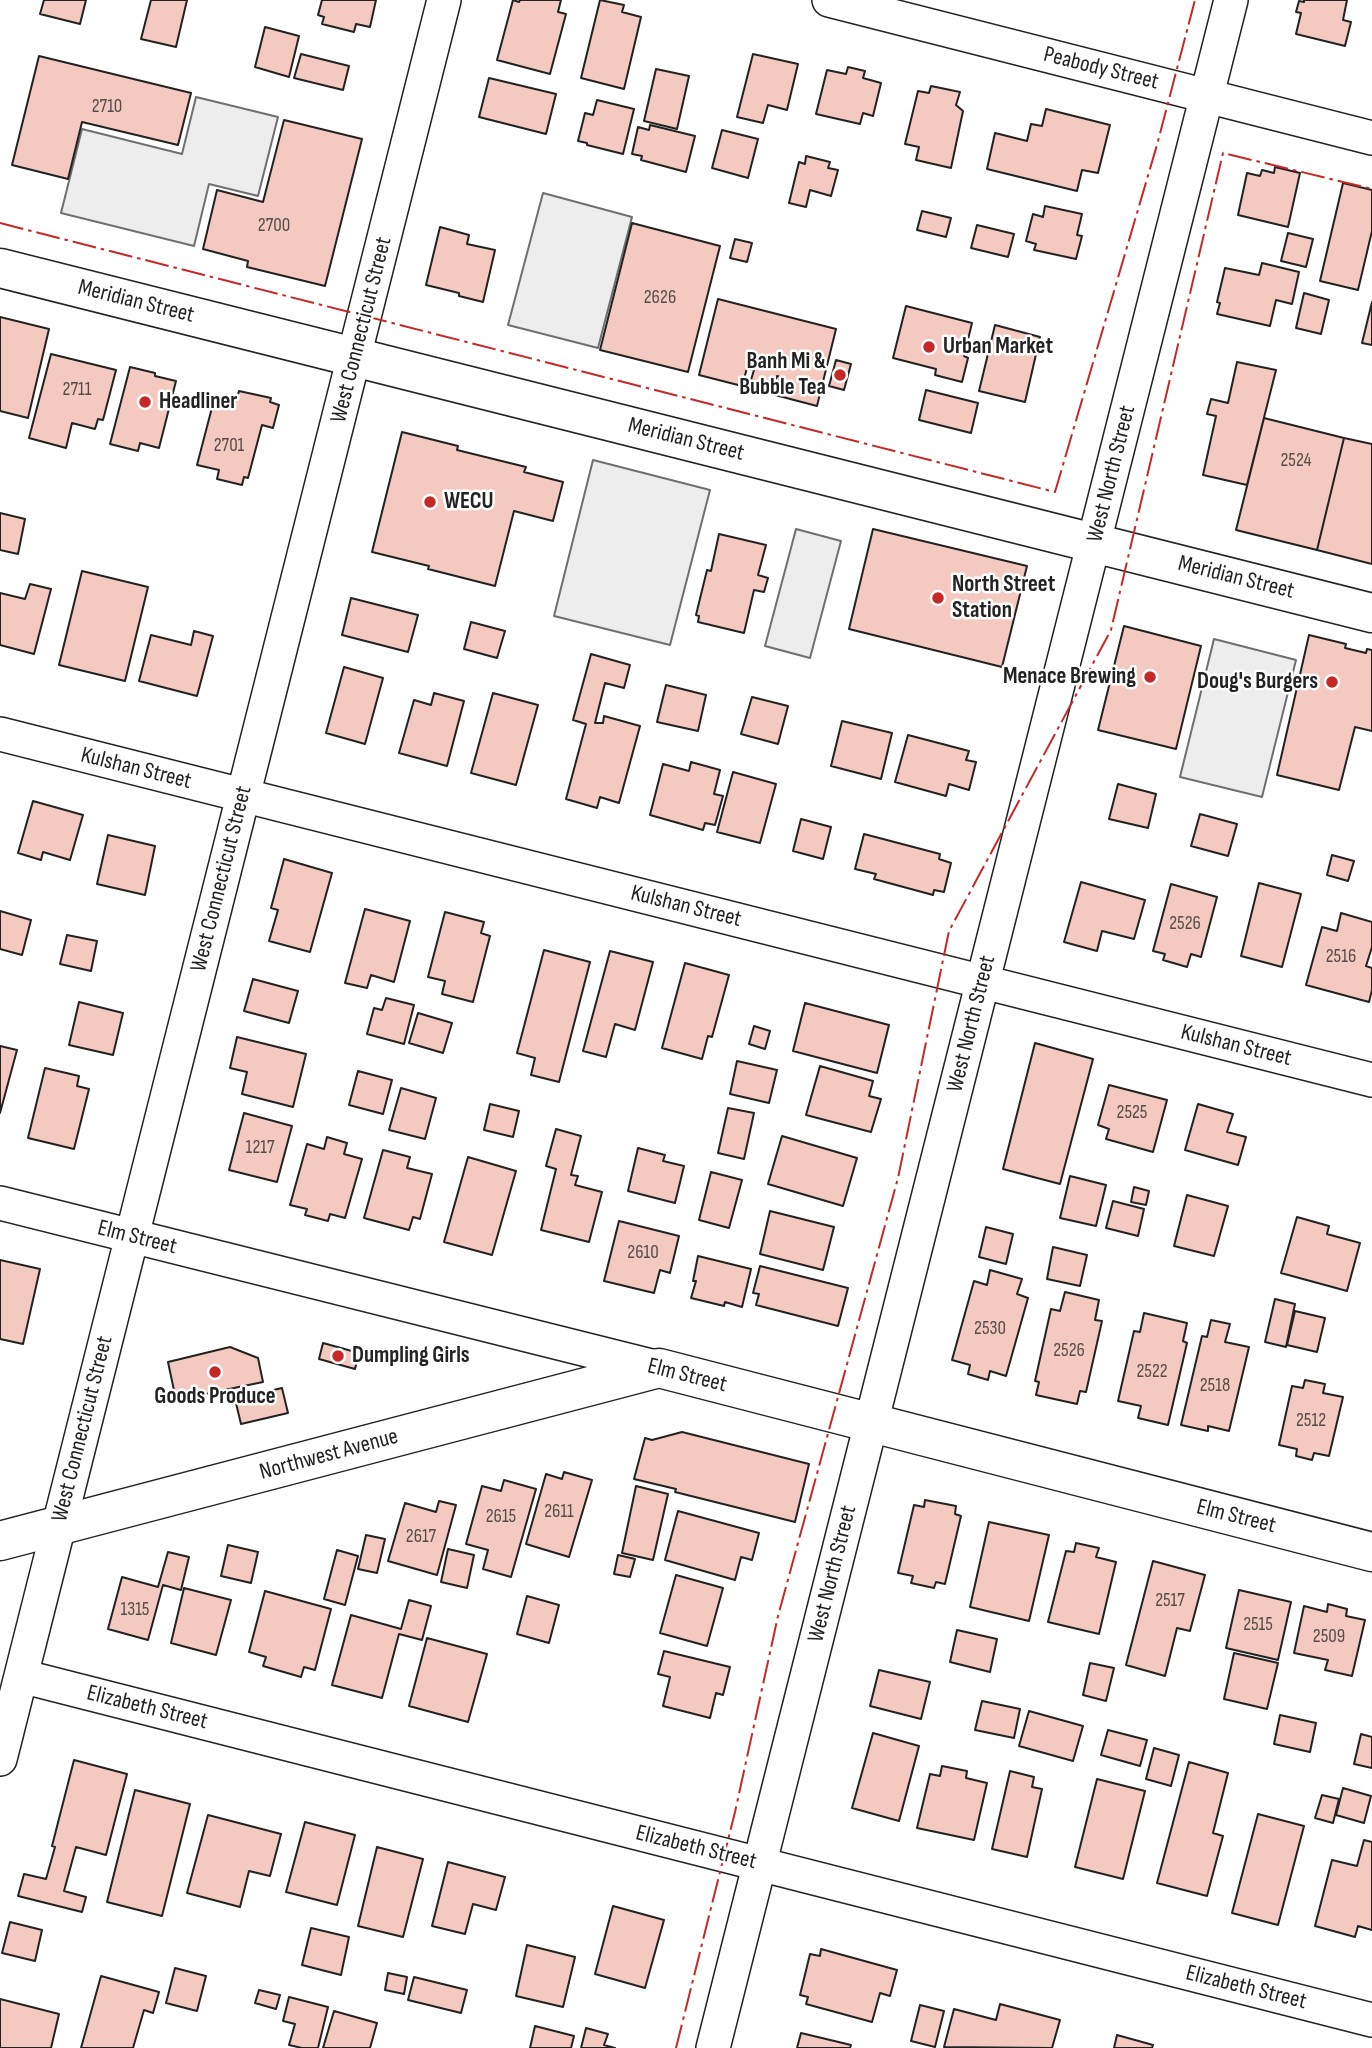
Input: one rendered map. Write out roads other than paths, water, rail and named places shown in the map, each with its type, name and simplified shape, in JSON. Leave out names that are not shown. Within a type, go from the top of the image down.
[{"type":"street","name":"West Connecticut Street","points":[[0,1759],[444,0]]},
{"type":"street","name":"Peabody Street","points":[[829,0],[1372,138]]},
{"type":"street","name":"West North Street","points":[[713,2048],[1231,0]]},
{"type":"street","name":"Meridian Street","points":[[0,268],[1372,612]]},
{"type":"street","name":"Kulshan Street","points":[[0,734],[1372,1080]]},
{"type":"street","name":"Elm Street","points":[[0,1203],[659,1368],[1372,1552]]},
{"type":"street","name":"Northwest Avenue","points":[[0,1541],[659,1368]]},
{"type":"street","name":"Elizabeth Street","points":[[21,1676],[1372,2020]]},
{"type":"place","name":"Urban Market","points":[[929,347]]},
{"type":"place","name":"Banh Mi & Bubble Tea","points":[[840,375]]},
{"type":"place","name":"Headliner","points":[[145,402]]},
{"type":"place","name":"WECU","points":[[430,502]]},
{"type":"place","name":"North Street Station","points":[[938,598]]},
{"type":"place","name":"Menace Brewing","points":[[1150,677]]},
{"type":"place","name":"Doug's Burgers","points":[[1332,682]]},
{"type":"place","name":"Dumpling Girls","points":[[338,1356]]},
{"type":"place","name":"Goods Produce","points":[[215,1372]]}]
